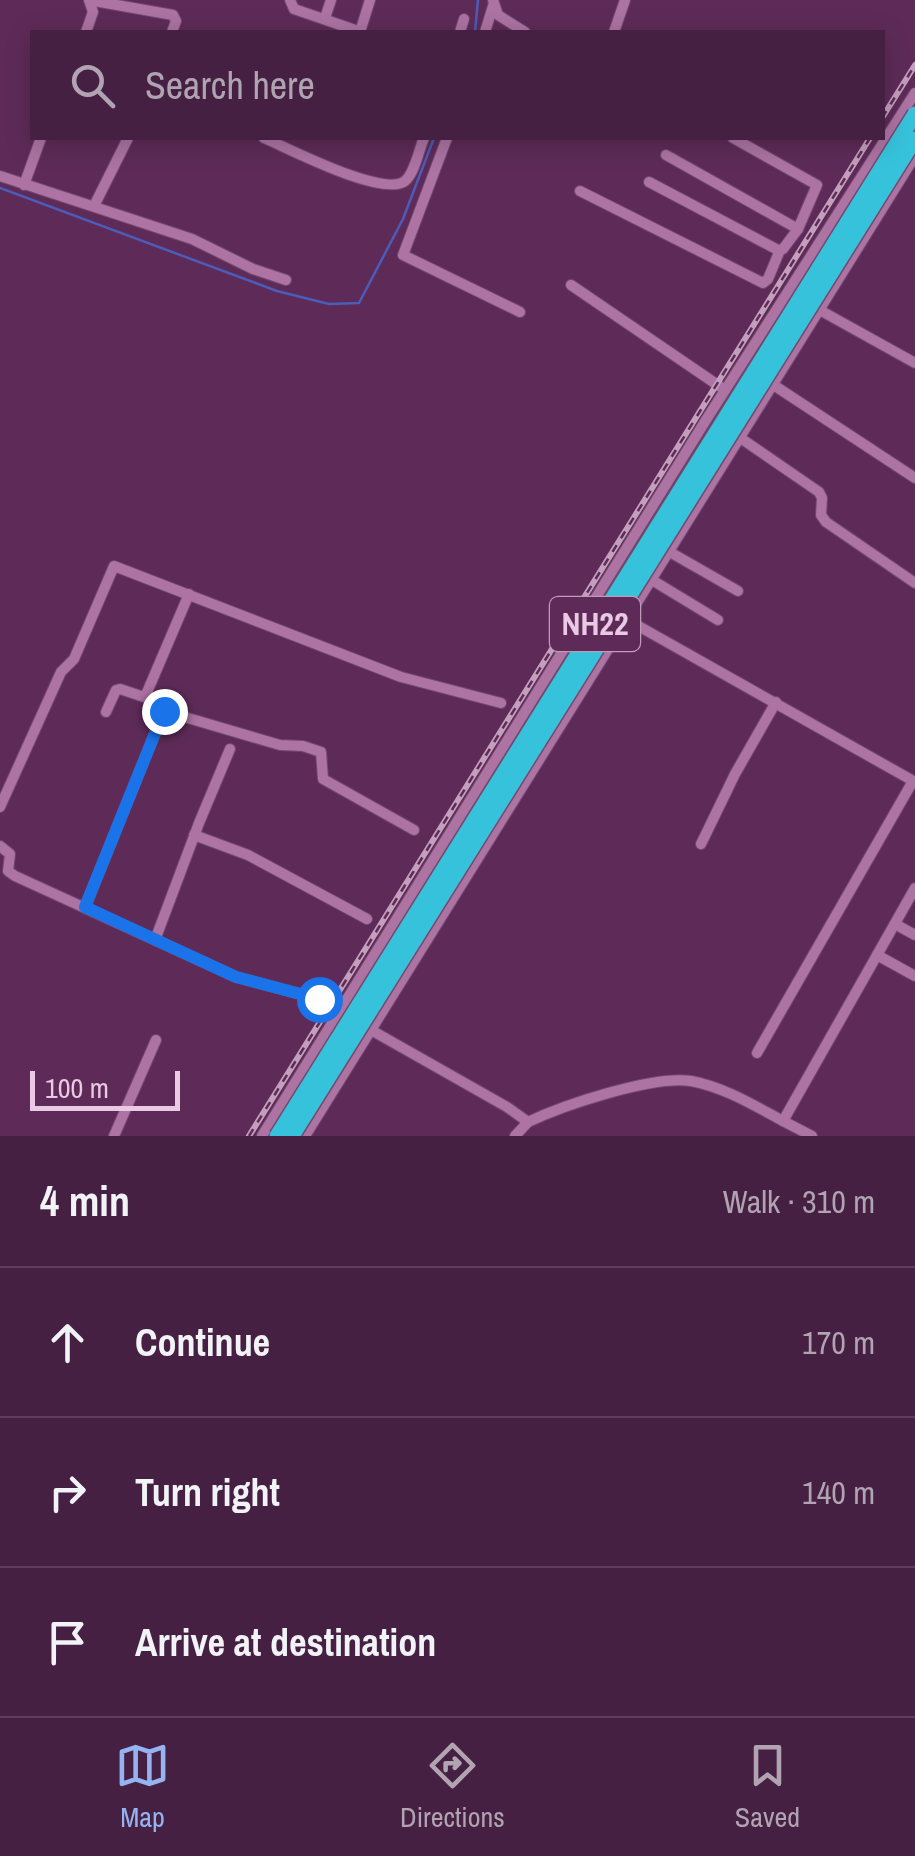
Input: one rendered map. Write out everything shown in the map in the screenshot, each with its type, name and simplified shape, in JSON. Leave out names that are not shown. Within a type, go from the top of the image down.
[{"type":"highway","name":"NH22","points":[[277,1136],[915,114]]},
{"type":"highway","name":"NH22","points":[[292,1136],[915,139]]},
{"type":"street","points":[[87,30],[93,12],[89,0],[173,15],[176,21],[173,30]]},
{"type":"street","points":[[325,18],[330,0]]},
{"type":"street","points":[[362,30],[370,0]]},
{"type":"street","points":[[615,30],[625,0]]},
{"type":"street","points":[[286,2],[356,30]]},
{"type":"street","points":[[486,30],[493,3]]},
{"type":"street","points":[[493,3],[498,15],[521,30]]},
{"type":"street","points":[[461,30],[464,19]]},
{"type":"street","points":[[262,1136],[514,727],[915,93]]},
{"type":"street","points":[[24,185],[40,140]]},
{"type":"street","points":[[94,206],[127,140]]},
{"type":"street","points":[[269,140],[379,184],[405,180],[423,140]]},
{"type":"street","points":[[446,140],[403,256],[520,312]]},
{"type":"street","points":[[580,191],[763,283],[768,279],[773,246],[798,228],[817,185],[738,140]]},
{"type":"street","points":[[666,155],[798,228]]},
{"type":"street","points":[[305,1136],[915,156]]},
{"type":"street","points":[[0,176],[192,239],[253,269],[286,280]]},
{"type":"street","points":[[902,177],[915,184]]},
{"type":"street","points":[[650,182],[773,246]]},
{"type":"street","points":[[571,285],[726,390]]},
{"type":"street","points":[[789,292],[915,363]]},
{"type":"street","points":[[772,384],[915,478]]},
{"type":"street","points":[[739,437],[819,492],[822,498],[816,516],[915,583]]},
{"type":"street","points":[[668,550],[738,591]]},
{"type":"street","points":[[620,561],[718,620]]},
{"type":"street","points":[[0,807],[61,672],[76,653],[112,567],[412,681],[458,689],[501,703]]},
{"type":"street","points":[[145,697],[189,594]]},
{"type":"street","points":[[626,619],[914,781],[758,1054]]},
{"type":"street","points":[[106,712],[116,690],[159,702],[164,711],[280,745],[321,752],[323,780],[414,830]]},
{"type":"street","points":[[702,844],[734,774],[776,702]]},
{"type":"street","points":[[85,907],[164,711]]},
{"type":"street","points":[[155,940],[230,749]]},
{"type":"street","points":[[194,836],[244,853],[367,920]]},
{"type":"street","points":[[0,846],[10,854],[8,868],[12,874],[236,977],[319,999],[343,1010]]},
{"type":"street","points":[[783,1122],[915,888]]},
{"type":"street","points":[[895,924],[915,935]]},
{"type":"street","points":[[877,955],[915,976]]},
{"type":"street","points":[[368,969],[398,986]]},
{"type":"street","points":[[371,1030],[508,1106],[528,1122]]},
{"type":"street","points":[[114,1136],[156,1040]]},
{"type":"street","points":[[515,1136],[528,1122],[553,1110],[662,1080],[691,1081],[710,1087],[812,1136]]},
{"type":"waterway","points":[[475,30],[478,0]]},
{"type":"waterway","points":[[0,188],[277,291],[329,304],[359,303],[403,219],[433,140]]},
{"type":"railway","points":[[885,113],[915,65]]},
{"type":"railway","points":[[249,1136],[869,140]]},
{"type":"route","points":[[164,711],[85,907],[236,977],[319,999]]}]
